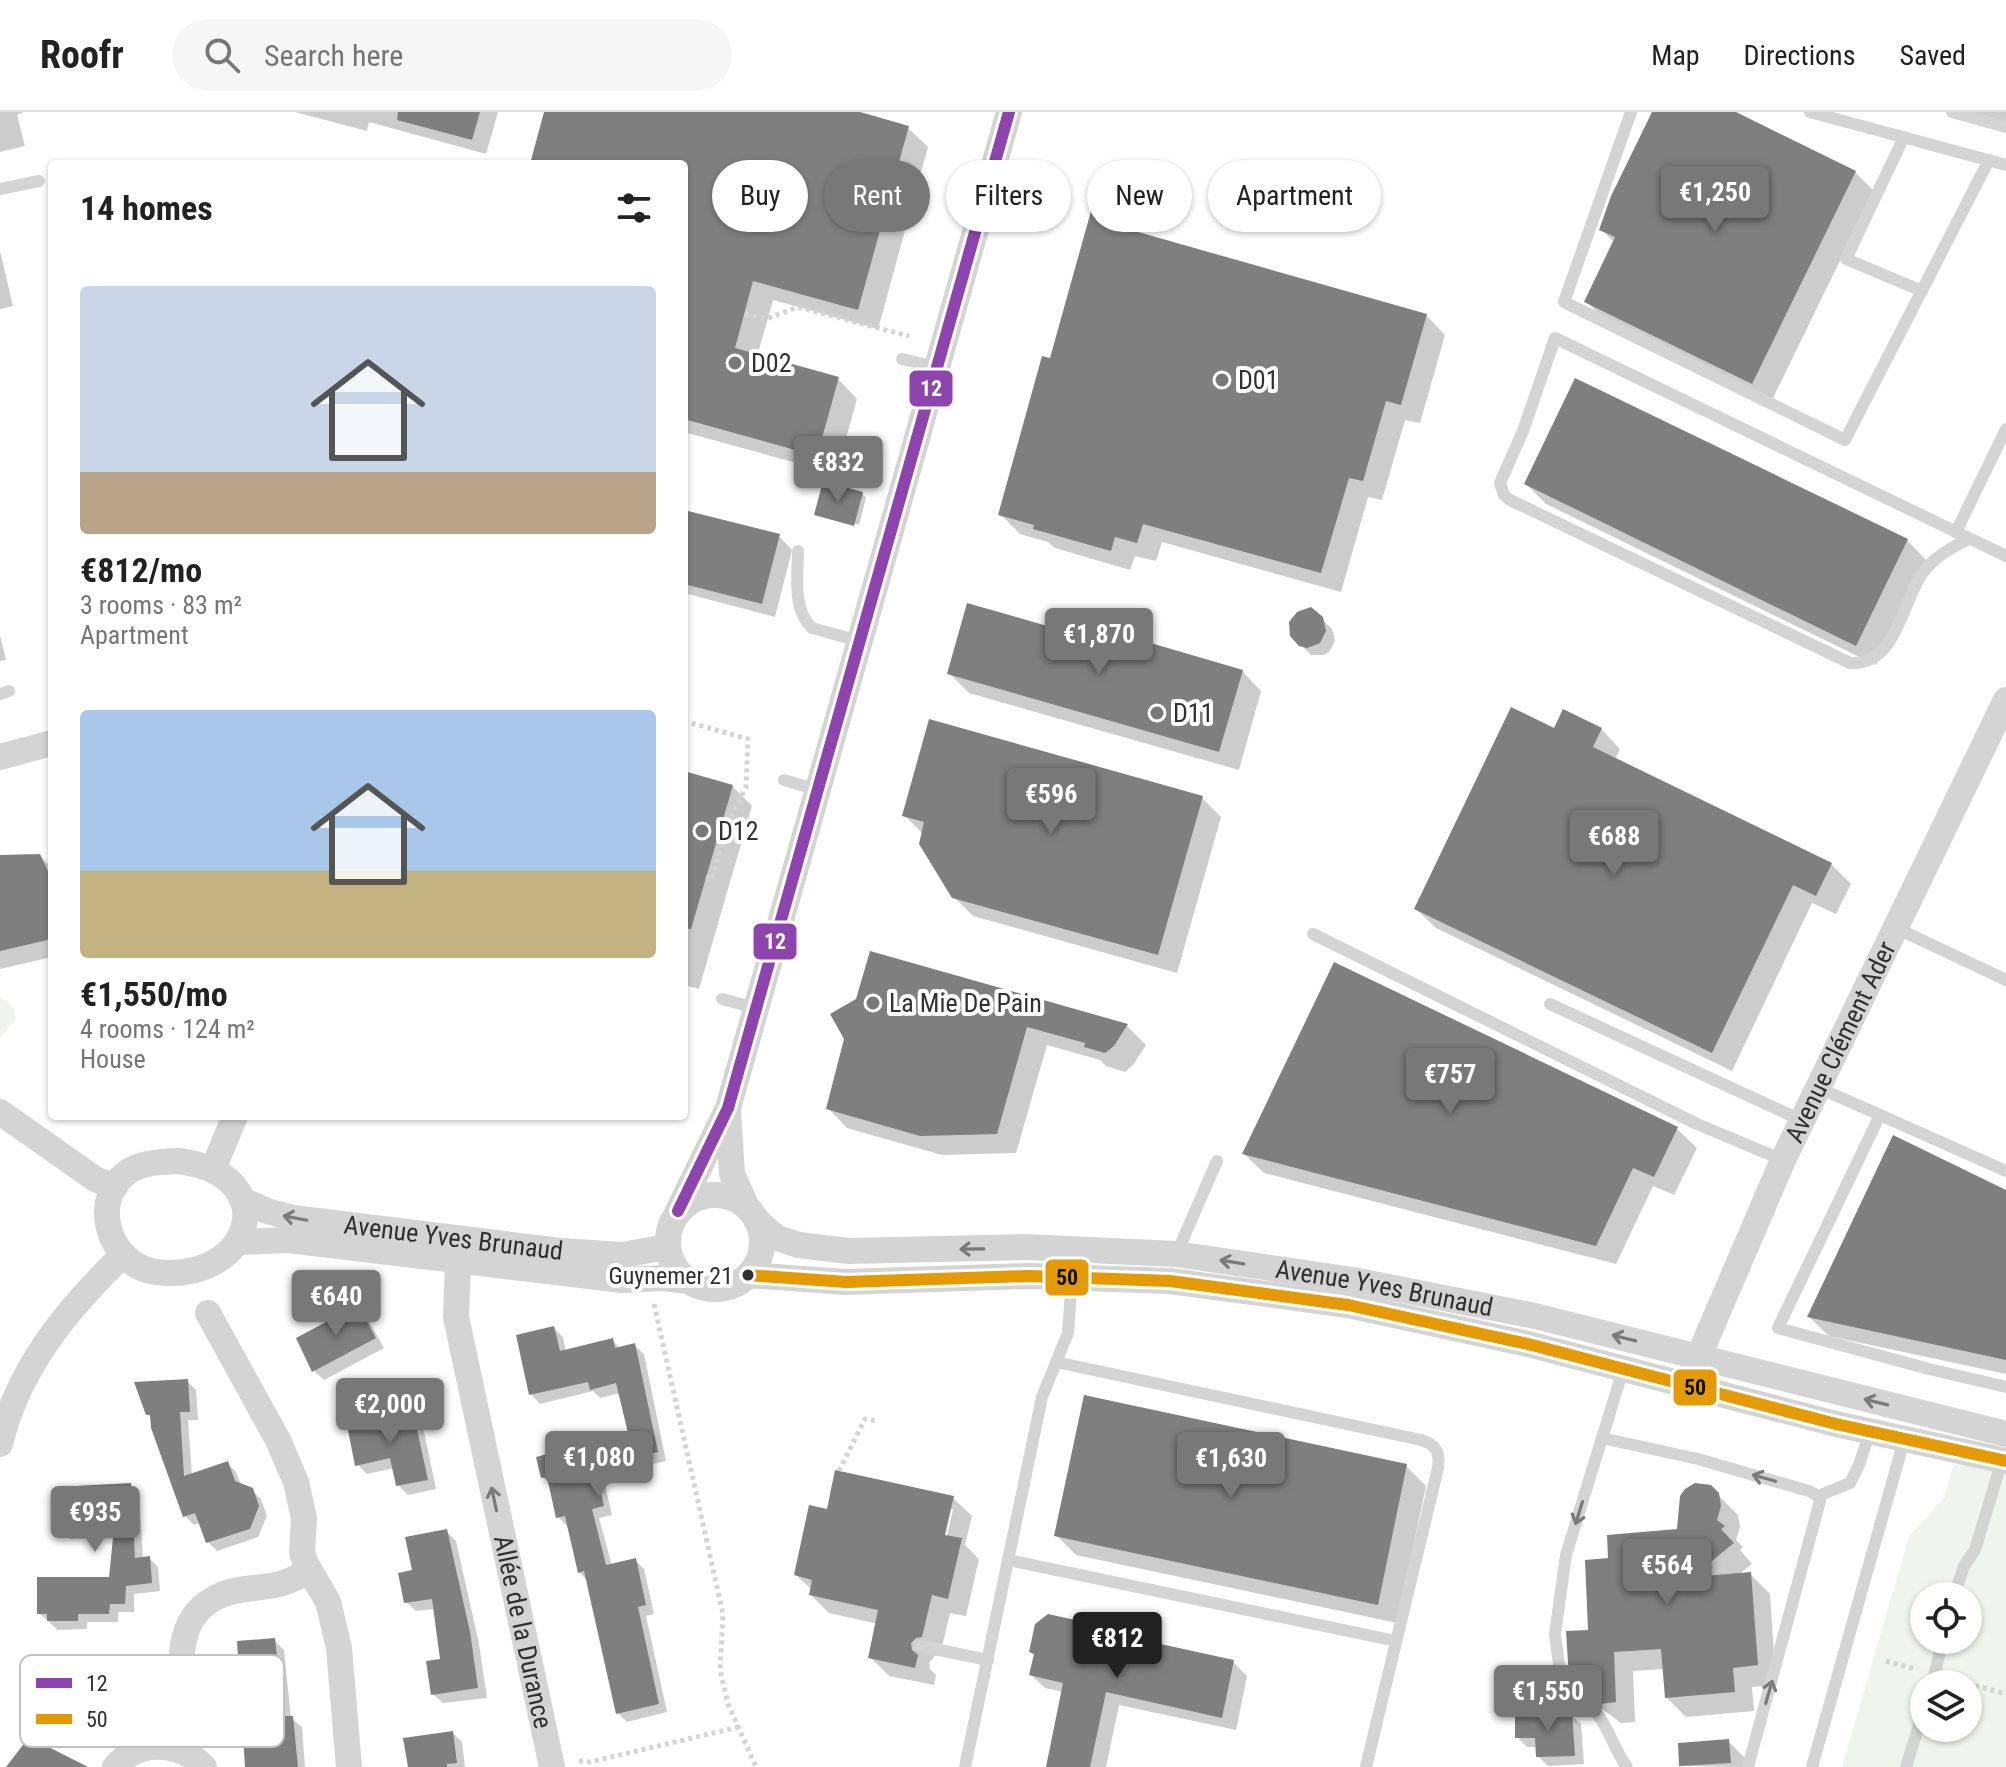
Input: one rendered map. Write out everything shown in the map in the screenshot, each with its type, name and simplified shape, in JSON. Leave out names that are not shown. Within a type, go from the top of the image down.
[{"type":"street","points":[[728,1108],[732,1174],[751,1212],[762,1247],[748,1275],[731,1286],[704,1288],[689,1281],[677,1270],[667,1247],[671,1222],[728,1108],[1009,112]]},
{"type":"street","name":"Avenue Clément Ader","points":[[1686,1386],[1783,1160],[2006,700]]},
{"type":"street","points":[[12,754],[48,744]]},
{"type":"street","points":[[0,1112],[95,1179],[115,1187]]},
{"type":"street","points":[[213,1169],[233,1120]]},
{"type":"street","points":[[178,1161],[213,1169],[235,1185],[242,1200],[245,1220],[239,1242],[221,1260],[206,1266],[174,1271],[145,1270],[123,1255],[112,1240],[107,1210],[115,1187],[123,1176],[145,1164],[178,1161]]},
{"type":"street","points":[[678,1211],[691,1201],[708,1195],[725,1196],[751,1212]]},
{"type":"street","name":"Avenue Yves Brunaud","points":[[242,1200],[293,1218],[546,1250],[622,1255],[667,1247]]},
{"type":"street","name":"Avenue Yves Brunaud","points":[[751,1212],[777,1238],[848,1251],[1025,1247],[1176,1254],[1353,1280],[1535,1316],[1912,1411],[2005,1452]]},
{"type":"street","name":"Avenue Yves Brunaud","points":[[239,1242],[288,1240],[622,1280],[663,1278],[689,1281]]},
{"type":"street","points":[[0,1444],[6,1418],[37,1356],[77,1301],[123,1255]]},
{"type":"street","name":"Allée de la Durance","points":[[458,1261],[456,1317],[551,1763]]},
{"type":"street","name":"Avenue Yves Brunaud","points":[[748,1275],[846,1282],[1072,1277],[1170,1281],[1348,1305],[1528,1344],[1904,1439],[2005,1452]]},
{"type":"street","points":[[208,1313],[288,1463],[302,1504],[302,1552],[309,1572],[328,1602],[339,1648],[349,1767]]},
{"type":"street","points":[[182,1655],[182,1645],[190,1622],[204,1606],[221,1595],[280,1584],[309,1572]]},
{"type":"street","points":[[115,1767],[138,1750],[150,1747]]},
{"type":"street","points":[[168,1747],[178,1749],[204,1767]]},
{"type":"lane","points":[[1631,112],[1564,302],[1845,440],[1989,160]]},
{"type":"lane","points":[[1810,112],[2006,165]]},
{"type":"lane","points":[[1952,112],[2006,127]]},
{"type":"lane","points":[[1904,137],[1846,259],[1922,291]]},
{"type":"lane","points":[[0,189],[39,181]]},
{"type":"lane","points":[[1970,539],[1955,545],[1922,573],[1895,635],[1883,648],[1858,664],[1850,663],[1510,500],[1504,495],[1500,483],[1523,431],[1555,338],[2006,556]]},
{"type":"lane","points":[[902,359],[937,367]]},
{"type":"lane","points":[[1956,532],[2006,429]]},
{"type":"lane","points":[[798,551],[799,601],[807,623],[812,628],[859,641]]},
{"type":"lane","points":[[784,780],[818,790]]},
{"type":"lane","points":[[1896,928],[2006,980]]},
{"type":"lane","points":[[1313,934],[1697,1124],[1783,1160]]},
{"type":"lane","points":[[722,999],[756,1008]]},
{"type":"lane","points":[[1550,1004],[1803,1121]]},
{"type":"lane","points":[[1819,1088],[2006,1171]]},
{"type":"lane","points":[[1880,1115],[1778,1328],[2006,1387]]},
{"type":"lane","points":[[1170,1281],[1176,1254],[1217,1161]]},
{"type":"lane","points":[[965,1767],[1042,1397],[1068,1333],[1072,1277]]},
{"type":"lane","points":[[1056,1362],[1421,1440],[1435,1447],[1439,1453],[1438,1468],[1366,1767]]},
{"type":"lane","points":[[1623,1370],[1566,1555],[1555,1634],[1562,1687],[1600,1717],[1627,1767]]},
{"type":"lane","points":[[1812,1767],[1912,1411]]},
{"type":"lane","points":[[1818,1496],[1850,1483],[1870,1431]]},
{"type":"lane","points":[[1602,1438],[1698,1459],[1818,1496]]},
{"type":"lane","points":[[1959,1582],[1964,1566],[1975,1550],[2005,1452]]},
{"type":"lane","points":[[1748,1767],[1820,1507],[1818,1496]]},
{"type":"lane","points":[[1008,1560],[1396,1641]]},
{"type":"lane","points":[[920,1646],[988,1660]]},
{"type":"lane","points":[[1906,1767],[1914,1742]]},
{"type":"path","points":[[745,314],[766,319],[798,307],[909,336],[917,332],[945,340]]},
{"type":"path","points":[[688,722],[748,739],[746,787],[727,825],[712,879],[706,877]]},
{"type":"path","points":[[653,1299],[723,1614],[720,1670],[728,1704],[756,1767]]},
{"type":"path","points":[[839,1471],[865,1419],[877,1421]]},
{"type":"path","points":[[551,1763],[590,1762],[739,1727]]},
{"type":"shaded area","points":[[0,996],[14,1008],[16,1019],[0,1038]]},
{"type":"shaded area","points":[[2006,1461],[2006,1767],[1842,1767],[1909,1536],[1945,1497],[1953,1465]]},
{"type":"building","points":[[398,112],[480,112],[472,140],[397,120]]},
{"type":"building","points":[[544,112],[860,112],[909,126],[900,160],[824,160],[824,232],[880,232],[858,310],[753,281],[735,348],[839,377],[817,456],[688,420],[688,160],[531,160]]},
{"type":"building","points":[[1652,112],[1736,112],[1856,171],[1752,384],[1584,302],[1615,237],[1599,230],[1611,196]]},
{"type":"building","name":"D01","points":[[1087,225],[1087,232],[1138,232],[1427,314],[1401,405],[1386,401],[1363,481],[1349,478],[1321,573],[1143,524],[1137,543],[1115,537],[1111,551],[1033,529],[1034,525],[998,515],[1042,356],[1050,358]]},
{"type":"building","points":[[1575,378],[1908,539],[1856,646],[1524,484]]},
{"type":"building","points":[[823,481],[863,492],[854,526],[814,515]]},
{"type":"building","points":[[688,511],[780,534],[762,604],[688,585]]},
{"type":"building","name":"D11","points":[[967,603],[1110,644],[1113,632],[1243,670],[1219,752],[947,674]]},
{"type":"building","points":[[1311,607],[1323,617],[1326,631],[1320,643],[1307,648],[1299,646],[1290,636],[1289,622],[1297,612]]},
{"type":"building","points":[[1511,707],[1554,728],[1563,709],[1602,728],[1593,747],[1832,863],[1816,896],[1793,885],[1712,1053],[1414,909]]},
{"type":"building","points":[[929,719],[1203,796],[1158,955],[952,898],[919,844],[924,822],[902,816]]},
{"type":"building","name":"D12","points":[[688,772],[733,785],[691,929],[688,929]]},
{"type":"building","points":[[40,854],[48,871],[48,940],[0,951],[0,855]]},
{"type":"building","points":[[870,951],[1128,1024],[1114,1046],[1105,1053],[1084,1047],[1085,1043],[1027,1027],[997,1134],[920,1136],[826,1109],[844,1039],[830,1014],[856,999]]},
{"type":"building","points":[[1334,962],[1678,1127],[1654,1177],[1633,1168],[1596,1246],[1242,1154]]},
{"type":"building","points":[[1893,1135],[2006,1190],[2006,1360],[1807,1317]]},
{"type":"building","points":[[358,1305],[376,1338],[312,1372],[296,1338]]},
{"type":"building","points":[[554,1326],[560,1351],[613,1338],[615,1348],[635,1343],[658,1452],[603,1464],[605,1474],[597,1476],[604,1506],[592,1509],[606,1565],[636,1558],[646,1605],[638,1607],[659,1704],[616,1714],[584,1571],[578,1573],[565,1516],[556,1518],[547,1477],[541,1478],[536,1457],[628,1433],[616,1383],[590,1390],[588,1382],[529,1395],[516,1335]]},
{"type":"building","points":[[188,1379],[190,1412],[180,1412],[184,1476],[228,1461],[235,1481],[253,1488],[259,1506],[250,1529],[206,1543],[195,1513],[183,1517],[151,1428],[150,1415],[146,1415],[134,1382]]},
{"type":"building","points":[[1084,1395],[1407,1464],[1378,1605],[1054,1536]]},
{"type":"building","points":[[413,1411],[428,1480],[396,1486],[390,1458],[355,1466],[347,1425]]},
{"type":"building","points":[[835,1470],[954,1496],[945,1535],[962,1538],[948,1599],[932,1595],[922,1637],[911,1643],[912,1650],[918,1655],[915,1668],[868,1658],[878,1610],[809,1595],[812,1580],[794,1575],[809,1505],[827,1509]]},
{"type":"building","points":[[131,1483],[135,1558],[150,1556],[152,1583],[126,1586],[125,1604],[110,1604],[109,1614],[78,1614],[78,1621],[47,1621],[47,1614],[37,1614],[37,1577],[109,1577],[114,1528],[59,1531],[57,1487]]},
{"type":"building","points":[[1695,1483],[1711,1485],[1719,1493],[1721,1506],[1717,1520],[1725,1526],[1721,1529],[1734,1543],[1692,1577],[1751,1572],[1758,1665],[1733,1668],[1735,1692],[1665,1698],[1661,1649],[1614,1652],[1616,1702],[1600,1704],[1570,1682],[1568,1663],[1566,1631],[1588,1630],[1585,1560],[1608,1558],[1607,1535],[1677,1529],[1680,1496]]},
{"type":"building","points":[[447,1529],[470,1632],[478,1688],[431,1695],[426,1661],[440,1659],[432,1599],[404,1603],[398,1573],[412,1570],[405,1537]]},
{"type":"building","points":[[1048,1614],[1134,1633],[1133,1638],[1234,1660],[1222,1718],[1106,1692],[1090,1767],[1046,1767],[1063,1683],[1029,1675],[1034,1654],[1029,1652],[1035,1624]]},
{"type":"building","points":[[275,1638],[277,1655],[238,1655],[237,1641]]},
{"type":"building","points":[[1572,1712],[1575,1756],[1536,1757],[1535,1738],[1515,1738],[1515,1714]]},
{"type":"building","points":[[284,1716],[293,1716],[298,1767],[245,1767],[244,1747],[284,1747]]},
{"type":"building","points":[[453,1731],[457,1763],[447,1764],[447,1767],[408,1767],[403,1738]]},
{"type":"building","points":[[1729,1739],[1731,1763],[1679,1766],[1678,1743]]},
{"type":"building","points":[[21,1747],[49,1747],[88,1767],[6,1767]]},
{"type":"transit line","name":"12","points":[[678,1211],[728,1108],[1009,112]]},
{"type":"transit line","name":"50","points":[[748,1275],[846,1282],[1029,1276],[1170,1281],[1348,1305],[1528,1344],[1836,1424],[2006,1461]]},
{"type":"place","name":"D02","points":[[735,363]]},
{"type":"place","name":"D01","points":[[1222,380]]},
{"type":"place","name":"D11","points":[[1157,713]]},
{"type":"place","name":"D12","points":[[702,831]]},
{"type":"place","name":"La Mie De Pain","points":[[873,1003]]},
{"type":"place","name":"Guynemer 21","points":[[748,1275]]}]
